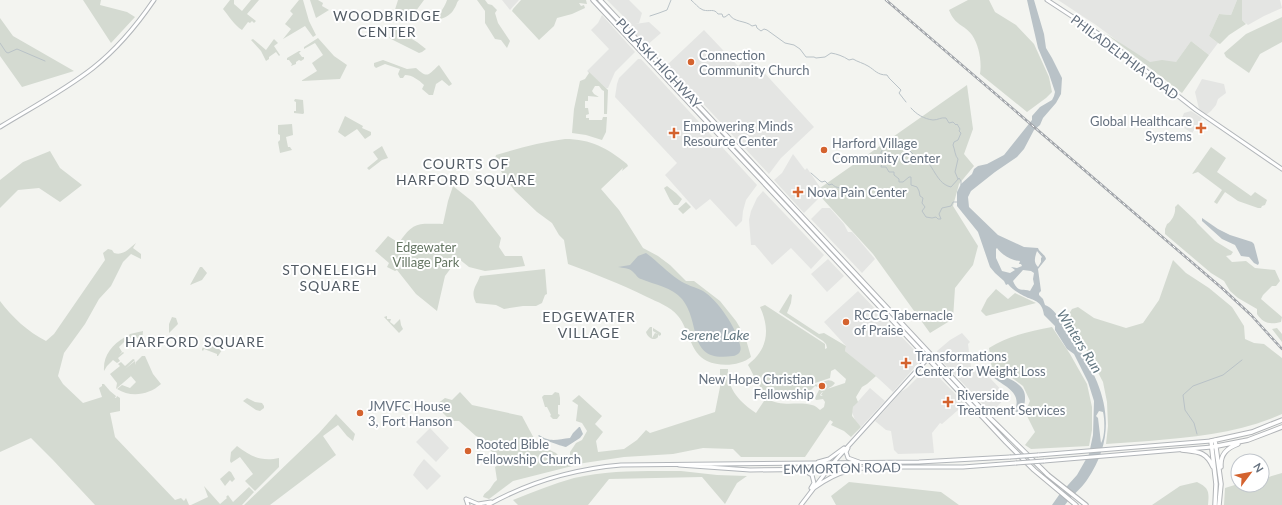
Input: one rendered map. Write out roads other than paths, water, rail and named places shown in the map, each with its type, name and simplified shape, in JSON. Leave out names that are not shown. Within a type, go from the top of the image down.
[{"type":"highway","name":"PULASKI HIGHWAY","points":[[593,0],[1016,453],[1058,491],[1076,505]]},
{"type":"highway","name":"PULASKI HIGHWAY","points":[[600,0],[989,417],[1028,456],[1073,496],[1086,505]]},
{"type":"highway","points":[[1221,484],[1213,441],[1252,432],[1282,420]]},
{"type":"highway","points":[[1219,505],[1221,459],[1224,453],[1230,447],[1282,428]]},
{"type":"highway","points":[[1214,447],[1248,440]]},
{"type":"highway","points":[[1214,447],[1217,491],[1215,505]]},
{"type":"highway","points":[[1182,450],[1204,454],[1210,460],[1215,475]]},
{"type":"main road","points":[[0,127],[94,68],[121,43],[154,0]]},
{"type":"main road","name":"PHILADELPHIA ROAD","points":[[1046,0],[1099,34],[1196,110],[1282,169]]},
{"type":"main road","points":[[801,505],[827,469],[931,354]]},
{"type":"main road","name":"EMMORTON ROAD","points":[[488,505],[540,481],[581,471],[621,465],[926,462],[1213,441]]},
{"type":"main road","points":[[849,445],[846,452],[848,458],[862,463]]},
{"type":"main road","points":[[810,463],[829,459],[849,445]]},
{"type":"main road","name":"EMMORTON ROAD","points":[[668,464],[722,469],[963,467],[1214,447]]},
{"type":"main road","points":[[799,469],[812,475],[814,483],[810,492]]},
{"type":"main road","points":[[810,492],[826,479],[834,475],[849,470],[859,469]]},
{"type":"main road","points":[[468,505],[466,499],[478,504],[494,502]]},
{"type":"water","points":[[1027,0],[1034,0],[1044,34],[1046,48],[1062,78],[1061,94],[1056,103],[1043,118],[1040,125],[1034,130],[1024,149],[1017,157],[971,191],[968,197],[969,207],[998,235],[1024,247],[1038,248],[1044,256],[1046,259],[1038,269],[1041,291],[1039,295],[1043,299],[1045,305],[1054,311],[1061,321],[1085,359],[1101,392],[1105,410],[1106,427],[1103,444],[1097,462],[1087,480],[1065,505],[1052,505],[1077,475],[1089,454],[1093,435],[1094,401],[1088,382],[1074,354],[1067,349],[1055,330],[1055,326],[1044,315],[1041,306],[1034,300],[1011,288],[1008,284],[1006,285],[990,267],[978,232],[957,206],[957,192],[961,184],[972,174],[974,169],[1004,155],[1032,120],[1032,116],[1040,107],[1052,100],[1055,92],[1038,48]],"holes":[[[997,248],[1007,257],[1020,261],[1019,264],[1022,266],[1017,268],[1011,267],[1015,270],[1010,273],[1002,271],[996,258]],[[1037,251],[1042,257],[1038,267],[1036,265],[1035,257]],[[1023,270],[1034,273],[1034,284],[1030,291],[1018,289],[1013,281]],[[1099,411],[1103,412],[1104,428],[1101,443],[1098,418],[1096,416]]]},
{"type":"water","points":[[1202,218],[1230,235],[1252,242],[1254,244],[1259,263],[1258,265],[1249,257],[1241,256],[1235,245],[1222,239],[1202,221]]},
{"type":"water","name":"Serene Lake","points":[[646,253],[670,274],[679,280],[703,291],[715,301],[726,315],[735,331],[741,347],[738,354],[733,356],[718,357],[708,354],[701,348],[697,340],[688,309],[678,295],[668,289],[637,277],[629,269],[618,267],[630,265],[638,256]]},
{"type":"water","points":[[994,373],[1014,381],[1022,388],[1025,402],[1019,412],[1016,412],[1015,410],[1017,404],[1014,394],[1011,390],[993,377]]},
{"type":"water","points":[[579,427],[583,434],[580,438],[566,447],[538,436],[539,435],[550,440],[570,438]]},
{"type":"waterway","points":[[650,16],[667,10],[671,0]]},
{"type":"waterway","points":[[691,0],[703,10],[715,11],[718,14],[722,14],[723,17],[729,14],[734,19],[752,26],[756,25],[761,31],[764,29],[767,30],[785,43],[794,45],[800,49],[806,57],[825,57],[831,53],[840,55],[849,60],[853,59],[864,64],[878,73],[887,75],[901,90],[899,93],[906,102]]},
{"type":"waterway","points":[[0,43],[8,53],[17,49],[45,61]]},
{"type":"waterway","points":[[911,108],[926,119],[933,120],[946,118],[949,123],[953,122],[956,125],[957,124],[961,133],[958,140],[954,142],[953,145],[958,159],[955,172],[958,179]]},
{"type":"waterway","points":[[897,138],[915,156],[921,157],[926,161],[940,181],[945,185],[951,187],[959,178],[961,185]]},
{"type":"waterway","points":[[881,141],[884,147],[881,152],[881,167],[886,167],[889,172],[894,172],[894,175],[899,179],[899,182],[903,182],[911,177],[911,185],[917,187],[920,196],[923,198],[922,203],[925,207],[922,211],[926,217],[936,217],[941,219],[939,214],[942,208],[951,206],[953,202],[957,202]]},
{"type":"waterway","points":[[811,173],[820,181],[825,181],[829,185],[832,184],[842,188],[850,188]]},
{"type":"waterway","points":[[1197,434],[1194,423],[1185,410],[1183,395],[1193,386],[1223,375],[1242,360]]},
{"type":"railway","points":[[886,0],[1223,289],[1251,315],[1282,349]]},
{"type":"place","name":"Connection Community Church","points":[[691,62]]},
{"type":"place","name":"Global Healthcare Systems","points":[[1201,128]]},
{"type":"place","name":"Empowering Minds Resource Center","points":[[674,133]]},
{"type":"place","name":"Harford Village Community Center","points":[[824,150]]},
{"type":"place","name":"Nova Pain Center","points":[[798,192]]},
{"type":"place","name":"RCCG Tabernacle of Praise","points":[[846,322]]},
{"type":"place","name":"Transformations Center for Weight Loss","points":[[906,363]]},
{"type":"place","name":"New Hope Christian Fellowship","points":[[822,386]]},
{"type":"place","name":"Riverside Treatment Services","points":[[948,402]]},
{"type":"place","name":"JMVFC House 3, Fort Hanson","points":[[360,413]]},
{"type":"place","name":"Rooted Bible Fellowship Church","points":[[468,451]]},
{"type":"district","name":"WOODBRIDGE CENTER","points":[[387,24]]},
{"type":"district","name":"COURTS OF HARFORD SQUARE","points":[[466,172]]},
{"type":"district","name":"STONELEIGH SQUARE","points":[[330,278]]},
{"type":"district","name":"EDGEWATER VILLAGE","points":[[589,324]]},
{"type":"district","name":"HARFORD SQUARE","points":[[195,341]]},
{"type":"park label","name":"Edgewater Village Park","points":[[426,254]]},
{"type":"water label","name":"Winters Run","points":[[1080,341]]}]
